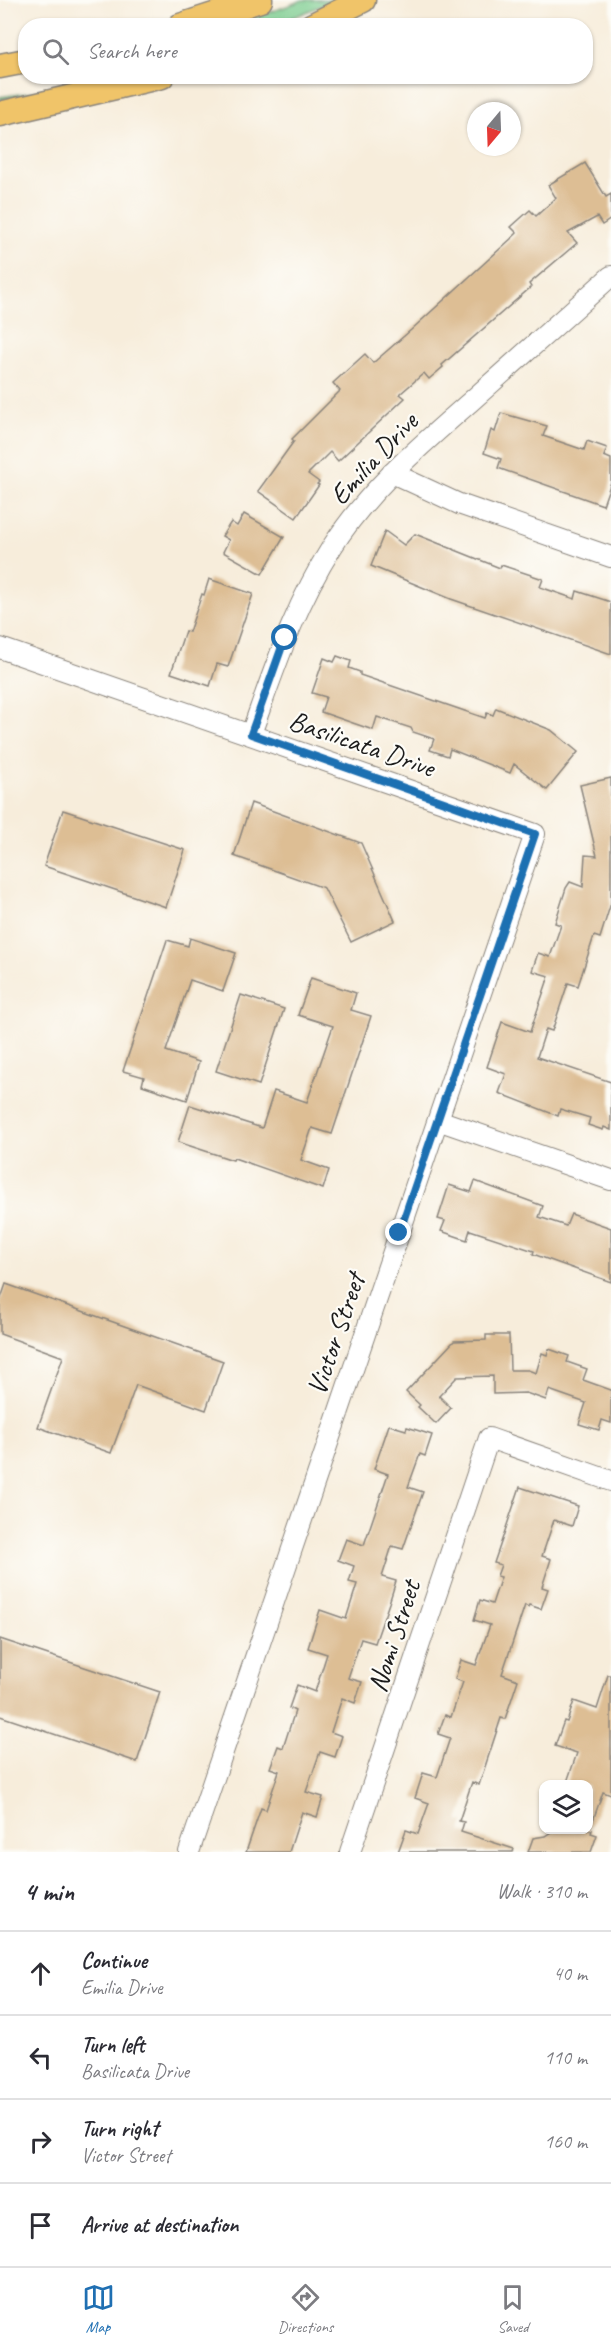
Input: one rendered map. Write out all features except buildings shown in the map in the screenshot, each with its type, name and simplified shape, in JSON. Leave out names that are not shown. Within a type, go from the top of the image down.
[{"type":"main road","points":[[205,18],[260,0]]},
{"type":"main road","points":[[327,18],[363,0]]},
{"type":"main road","points":[[0,66],[18,63]]},
{"type":"main road","points":[[0,114],[128,84]]},
{"type":"street","name":"Emilia Drive","points":[[251,734],[285,638],[306,591],[332,546],[363,505],[392,473],[611,276]]},
{"type":"street","points":[[392,473],[459,504],[611,557]]},
{"type":"street","name":"Basilicata Drive","points":[[0,648],[535,834]]},
{"type":"street","name":"Victor Street","points":[[189,1852],[535,834]]},
{"type":"street","points":[[438,1120],[611,1180]]},
{"type":"street","name":"Nomi Street","points":[[350,1852],[489,1438],[611,1481]]},
{"type":"green space","points":[[303,0],[335,0],[292,18],[254,18]]},
{"type":"green space","points":[[70,84],[86,84],[0,100],[0,97],[54,89]]},
{"type":"route","points":[[285,638],[251,734],[535,834],[399,1233]]}]
